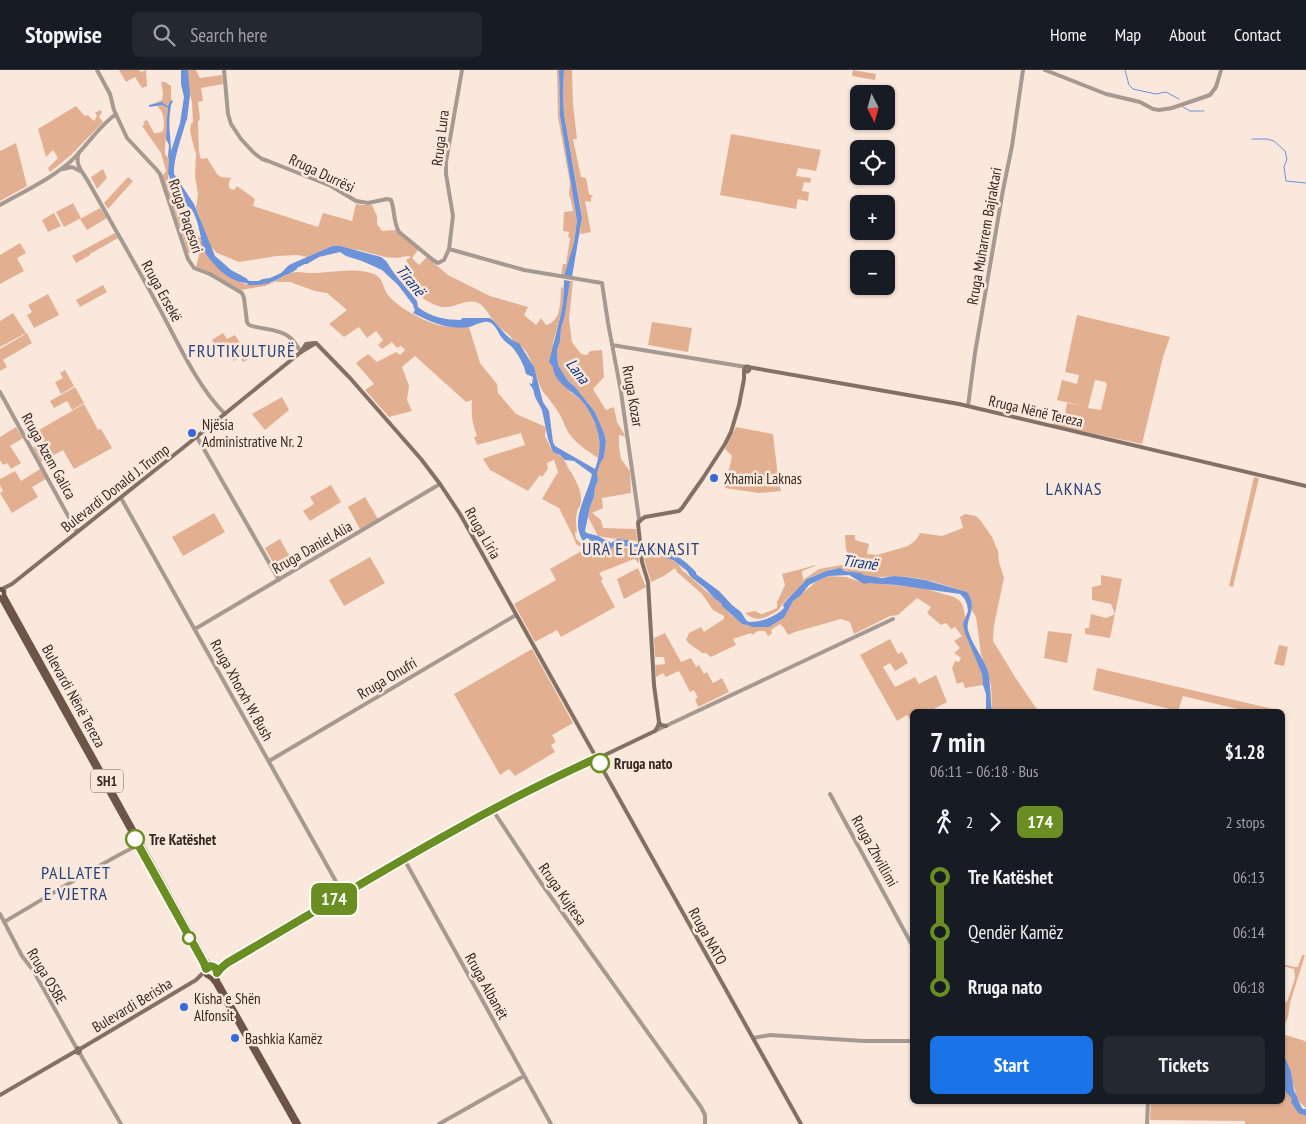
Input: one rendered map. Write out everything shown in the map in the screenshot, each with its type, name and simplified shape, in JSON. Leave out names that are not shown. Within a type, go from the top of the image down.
[{"type":"main road","name":"Bulevardi Donald J. Trump","points":[[1,591],[197,437],[302,351],[306,344],[316,343]]},
{"type":"main road","name":"Rruga Liria","points":[[316,343],[350,378],[421,459],[440,484],[466,524],[597,758]]},
{"type":"main road","name":"Rruga Nënë Tereza","points":[[746,369],[759,369],[968,406],[1306,486]]},
{"type":"main road","points":[[213,976],[227,963],[492,809],[655,731],[658,722],[648,582],[642,562],[638,525],[646,517],[677,512],[687,502],[731,432],[746,369]]},
{"type":"main road","name":"Bulevardi Nënë Tereza","points":[[1,591],[204,963],[206,975],[213,976],[218,981],[295,1124]]},
{"type":"main road","name":"Bulevardi Nënë Tereza","points":[[1,591],[206,960],[217,970],[213,976]]},
{"type":"main road","points":[[658,722],[666,726]]},
{"type":"main road","name":"Rruga NATO","points":[[597,758],[800,1124]]},
{"type":"main road","points":[[206,970],[208,967],[227,963]]},
{"type":"main road","name":"Bulevardi Berisha","points":[[0,1095],[196,980],[206,970]]},
{"type":"main road","name":"Bulevardi Berisha","points":[[196,980],[213,976]]},
{"type":"main road","name":"Bulevardi Nënë Tereza","points":[[252,1046],[299,1124]]},
{"type":"street","name":"Rruga Paqesori","points":[[97,70],[110,94],[116,114],[129,141],[160,174],[192,266],[210,274],[242,293],[250,325],[287,335],[302,351]]},
{"type":"street","name":"Rruga Durrësi","points":[[224,70],[228,119],[237,134],[254,153],[262,159],[336,189],[356,201],[364,203],[391,200],[395,225],[399,232],[432,260],[438,263],[444,260],[449,249]]},
{"type":"street","name":"Rruga Lura","points":[[449,249],[453,216],[446,162],[462,70]]},
{"type":"street","name":"Rruga Muharrem Bajraktari","points":[[968,406],[974,353],[1002,190],[1012,146],[1023,70]]},
{"type":"street","points":[[1045,70],[1106,94],[1140,102],[1159,110],[1172,108],[1210,94],[1216,87],[1221,70]]},
{"type":"street","points":[[57,172],[116,114]]},
{"type":"street","points":[[77,166],[79,152]]},
{"type":"street","points":[[70,161],[73,161],[77,166]]},
{"type":"street","points":[[0,205],[57,172],[65,168],[77,166]]},
{"type":"street","name":"Rruga Ersekë","points":[[77,166],[84,175],[157,303],[185,356],[211,399],[225,414]]},
{"type":"street","name":"Rruga Kozar","points":[[449,249],[511,267],[564,278],[602,283],[625,416],[638,525]]},
{"type":"street","points":[[612,345],[746,369]]},
{"type":"street","name":"Rruga Azem Galica","points":[[0,392],[78,532]]},
{"type":"street","points":[[197,437],[279,580]]},
{"type":"street","name":"Rruga Daniel Alia","points":[[195,629],[440,484]]},
{"type":"street","name":"Rruga Xhorxh W. Bush","points":[[121,498],[343,894]]},
{"type":"street","points":[[638,514],[646,517]]},
{"type":"street","name":"Rruga Onufri","points":[[269,760],[516,615]]},
{"type":"street","points":[[655,731],[893,619]]},
{"type":"street","name":"Rruga Zhvillimi","points":[[830,794],[910,941]]},
{"type":"street","name":"Rruga Kujtesa","points":[[492,809],[539,880],[701,1107],[704,1112],[705,1124]]},
{"type":"street","points":[[4,922],[113,857],[138,845]]},
{"type":"street","name":"Rruga Albanët","points":[[404,859],[551,1124]]},
{"type":"street","name":"Rruga OSBE","points":[[0,914],[22,956],[33,970],[121,1124]]},
{"type":"street","points":[[753,1038],[770,1035],[864,1041],[910,1041]]},
{"type":"street","points":[[439,1124],[524,1076]]},
{"type":"street","points":[[1147,1124],[1148,1104]]},
{"type":"shaded area","points":[[119,70],[139,70],[141,72],[146,70],[147,86],[142,88],[135,77],[126,82]]},
{"type":"shaded area","points":[[188,70],[196,70],[200,78],[222,75],[223,84],[201,88],[203,101],[198,102],[200,119],[198,122],[199,152],[201,159],[207,158],[217,174],[221,177],[231,178],[229,188],[234,190],[237,186],[255,199],[253,206],[318,227],[323,213],[352,221],[356,204],[372,205],[377,216],[377,224],[382,231],[395,230],[418,250],[412,258],[419,265],[427,257],[448,275],[490,296],[528,307],[524,315],[536,325],[541,318],[546,325],[551,323],[558,315],[561,287],[563,288],[563,303],[553,343],[553,367],[570,392],[581,400],[590,411],[598,431],[600,451],[598,458],[571,436],[559,413],[544,393],[525,350],[513,342],[480,304],[472,302],[441,307],[425,299],[410,288],[407,280],[410,278],[409,270],[411,268],[406,260],[411,257],[385,257],[340,246],[332,246],[307,257],[297,255],[277,256],[239,262],[217,253],[209,243],[196,208],[198,194],[195,176],[196,154],[190,130],[193,122]]},
{"type":"shaded area","points":[[557,70],[559,70],[560,116],[577,221],[574,242],[564,276],[561,276],[563,264],[566,264],[570,238],[568,237],[569,232],[563,231],[564,212],[573,211],[558,117]]},
{"type":"shaded area","points":[[564,70],[572,70],[577,139],[573,139],[581,177],[586,178],[589,194],[593,196],[591,202],[585,201],[591,232],[580,234],[581,210],[564,114]]},
{"type":"shaded area","points":[[853,70],[876,74],[875,80],[852,76]]},
{"type":"shaded area","points":[[161,82],[171,86],[169,106],[162,102],[152,104],[162,100]]},
{"type":"shaded area","points":[[163,105],[168,108],[165,154],[169,159],[168,180],[172,187],[175,188],[182,204],[185,205],[188,215],[186,222],[180,227],[162,176],[166,171],[161,153],[142,126],[145,124],[143,122],[147,120],[154,133],[163,131],[163,117],[157,106]]},
{"type":"shaded area","points":[[76,106],[85,116],[88,115],[94,121],[97,116],[95,113],[100,110],[102,112],[99,117],[103,122],[71,155],[50,172],[48,168],[58,158],[53,150],[46,157],[38,129]]},
{"type":"shaded area","points":[[731,134],[821,150],[816,171],[798,168],[796,176],[811,178],[810,183],[804,182],[802,191],[809,192],[808,201],[798,199],[796,209],[720,195]]},
{"type":"shaded area","points":[[16,143],[27,186],[0,201],[0,151]]},
{"type":"shaded area","points":[[103,169],[107,178],[97,189],[91,177]]},
{"type":"shaded area","points":[[128,177],[133,181],[108,209],[104,203]]},
{"type":"shaded area","points":[[73,203],[81,218],[64,227],[56,212]]},
{"type":"shaded area","points":[[100,208],[107,218],[87,230],[80,219]]},
{"type":"shaded area","points":[[54,213],[61,226],[48,232],[42,220]]},
{"type":"shaded area","points":[[185,227],[194,229],[214,263],[225,274],[239,282],[248,285],[274,282],[296,272],[317,273],[353,270],[367,272],[380,278],[389,296],[412,313],[438,325],[469,327],[480,363],[497,384],[498,393],[516,414],[546,427],[545,436],[553,452],[563,458],[575,479],[581,497],[576,515],[576,539],[583,545],[592,543],[596,545],[595,548],[599,549],[614,546],[638,550],[639,563],[634,559],[599,573],[603,579],[601,581],[615,607],[561,637],[557,630],[535,642],[514,604],[556,580],[550,569],[585,549],[585,547],[576,544],[559,508],[542,499],[558,472],[554,460],[547,463],[548,469],[542,477],[540,475],[528,491],[490,470],[483,459],[525,445],[521,433],[477,445],[474,437],[477,436],[472,418],[472,400],[466,402],[415,356],[402,367],[409,386],[407,400],[412,411],[389,417],[365,390],[374,384],[356,363],[368,354],[377,362],[396,352],[400,355],[405,350],[401,346],[397,348],[392,342],[382,349],[378,345],[383,340],[376,331],[367,338],[359,327],[344,337],[329,324],[347,310],[327,293],[315,291],[290,282],[275,282],[265,286],[241,290],[210,272],[196,267],[199,255],[196,249],[188,253],[181,229]]},
{"type":"shaded area","points":[[115,233],[118,238],[76,263],[72,256]]},
{"type":"shaded area","points":[[20,243],[26,253],[17,258],[24,271],[0,284],[0,255]]},
{"type":"shaded area","points":[[570,281],[573,281],[569,319],[572,342],[581,354],[587,355],[590,351],[602,350],[604,377],[593,389],[606,410],[614,407],[617,422],[626,437],[619,435],[621,459],[630,471],[631,493],[602,498],[603,508],[592,513],[601,520],[603,528],[636,529],[637,541],[598,536],[588,517],[598,480],[597,473],[604,457],[606,441],[595,412],[568,381],[558,365],[557,350]]},
{"type":"shaded area","points":[[103,285],[107,292],[80,307],[76,300]]},
{"type":"shaded area","points":[[48,294],[59,315],[34,328],[27,315],[32,312],[28,305]]},
{"type":"shaded area","points":[[13,313],[26,333],[0,347],[0,321]]},
{"type":"shaded area","points":[[1077,315],[1170,337],[1163,357],[1142,444],[1053,425],[1055,417],[1064,419],[1067,403],[1087,407],[1057,400],[1062,380],[1077,384],[1079,375],[1065,372]],"holes":[[[1095,380],[1107,384],[1101,410],[1088,408]]]},
{"type":"shaded area","points":[[652,322],[692,328],[688,352],[648,345]]},
{"type":"shaded area","points":[[27,333],[32,343],[3,360],[7,367],[0,371],[0,349]]},
{"type":"shaded area","points":[[223,333],[227,339],[235,335],[242,346],[248,343],[255,355],[243,362],[240,357],[234,361],[220,343],[216,346],[212,340]]},
{"type":"shaded area","points":[[65,370],[74,386],[61,394],[55,382],[63,378],[60,373]]},
{"type":"shaded area","points":[[75,387],[84,403],[72,410],[67,401],[54,408],[50,401]]},
{"type":"shaded area","points":[[282,397],[289,410],[265,430],[252,414]]},
{"type":"shaded area","points":[[84,404],[98,430],[101,429],[112,448],[74,469],[63,450],[41,462],[33,447],[45,440],[39,430]]},
{"type":"shaded area","points":[[16,427],[23,438],[10,446],[21,463],[11,469],[7,463],[3,465],[0,460],[0,437]]},
{"type":"shaded area","points":[[736,427],[773,434],[781,491],[759,493],[725,488],[732,456],[725,449]]},
{"type":"shaded area","points":[[40,469],[46,479],[32,487],[38,497],[12,513],[0,493],[3,491],[0,479],[15,471],[21,481]]},
{"type":"shaded area","points":[[1254,477],[1259,478],[1233,587],[1229,586]]},
{"type":"shaded area","points":[[331,485],[341,502],[310,521],[303,511],[314,504],[310,497]]},
{"type":"shaded area","points":[[365,497],[378,519],[360,529],[348,507]]},
{"type":"shaded area","points":[[214,513],[225,532],[183,556],[172,537]]},
{"type":"shaded area","points":[[965,514],[976,516],[992,537],[998,551],[1004,578],[994,625],[993,641],[1037,709],[992,709],[991,685],[981,654],[976,617],[972,611],[971,599],[967,592],[915,578],[872,577],[833,569],[807,580],[779,610],[766,617],[758,619],[745,613],[755,611],[761,614],[777,608],[777,602],[785,585],[782,574],[815,565],[802,571],[803,580],[819,569],[842,565],[852,569],[854,556],[846,550],[845,535],[855,535],[855,540],[869,544],[867,554],[877,555],[908,546],[916,540],[920,533],[942,536],[963,528],[960,517]]},
{"type":"shaded area","points":[[280,539],[290,557],[275,566],[265,548]]},
{"type":"shaded area","points":[[652,555],[665,557],[677,563],[682,570],[721,603],[731,615],[742,624],[748,624],[752,627],[769,627],[784,618],[793,601],[817,581],[828,576],[846,577],[864,583],[926,589],[954,597],[963,606],[966,618],[966,634],[979,665],[983,685],[965,688],[963,682],[957,684],[952,668],[955,661],[959,662],[961,658],[954,653],[960,648],[954,641],[962,636],[955,627],[951,629],[946,623],[941,625],[927,613],[931,607],[917,598],[898,615],[890,616],[854,634],[850,622],[841,619],[788,635],[780,624],[771,630],[772,633],[768,636],[765,631],[758,631],[752,635],[751,633],[733,639],[736,645],[711,657],[706,653],[702,653],[686,640],[689,633],[701,627],[704,632],[724,619],[724,616],[713,610],[702,594],[675,568],[651,582],[644,559]]},
{"type":"shaded area","points":[[370,557],[385,583],[344,606],[329,580]]},
{"type":"shaded area","points":[[638,568],[646,587],[624,599],[617,579]]},
{"type":"shaded area","points":[[1101,575],[1122,579],[1115,614],[1111,604],[1092,600],[1092,587],[1101,585]]},
{"type":"shaded area","points":[[1091,614],[1106,618],[1115,614],[1110,638],[1085,634],[1085,628],[1089,628]]},
{"type":"shaded area","points":[[1048,631],[1072,634],[1067,663],[1044,658]]},
{"type":"shaded area","points":[[665,633],[681,662],[691,658],[696,667],[699,665],[704,674],[707,672],[713,683],[722,678],[729,692],[698,707],[695,699],[698,698],[694,690],[690,692],[679,671],[666,677],[663,673],[656,677],[655,665],[665,664],[664,657],[655,657],[654,638]]},
{"type":"shaded area","points":[[890,639],[898,654],[902,652],[908,663],[895,671],[890,663],[883,667],[895,687],[915,677],[919,684],[936,675],[947,702],[934,709],[910,709],[910,719],[907,715],[897,721],[860,655]]},
{"type":"shaded area","points":[[1279,645],[1288,647],[1284,666],[1274,664]]},
{"type":"shaded area","points":[[532,649],[573,723],[552,735],[556,742],[551,745],[555,752],[515,776],[509,769],[500,775],[454,694]]},
{"type":"shaded area","points":[[1097,668],[1273,709],[1238,709],[1183,696],[1179,709],[1170,709],[1093,690]]},
{"type":"shaded area","points":[[1302,955],[1305,955],[1285,1024],[1285,1002],[1287,1002],[1295,978],[1294,969],[1285,967],[1285,965],[1298,967]]},
{"type":"shaded area","points":[[1285,1035],[1305,1041],[1306,1043],[1306,1108],[1298,1101],[1291,1071],[1285,1058]]},
{"type":"shaded area","points":[[1285,1090],[1291,1097],[1299,1114],[1306,1116],[1306,1124],[1245,1124],[1245,1121],[1150,1120],[1151,1104],[1285,1104]]},
{"type":"water","points":[[181,70],[188,70],[190,95],[187,120],[176,155],[174,174],[194,204],[215,256],[231,270],[249,281],[258,281],[281,273],[289,265],[332,246],[340,246],[381,257],[417,301],[418,307],[428,313],[444,319],[455,320],[461,320],[462,318],[490,318],[507,336],[519,343],[534,367],[543,402],[549,411],[555,446],[595,469],[600,446],[595,423],[589,410],[580,399],[559,381],[549,362],[563,303],[564,280],[570,281],[557,350],[558,365],[568,381],[595,412],[606,441],[604,457],[597,473],[598,480],[585,531],[611,543],[617,539],[628,540],[630,542],[629,545],[638,544],[638,547],[614,546],[607,550],[602,547],[599,549],[595,548],[596,545],[592,544],[587,538],[583,541],[579,533],[579,516],[592,474],[574,461],[565,460],[553,452],[548,439],[542,410],[529,383],[532,384],[533,377],[526,374],[522,363],[512,347],[501,337],[495,326],[491,323],[485,322],[462,328],[440,325],[419,316],[413,313],[415,310],[414,306],[398,285],[382,270],[340,252],[319,257],[274,281],[257,285],[248,285],[247,283],[235,280],[214,264],[206,254],[201,243],[199,228],[192,210],[185,205],[177,185],[172,183],[168,173],[169,145],[166,139],[168,108],[163,105],[149,107],[149,105],[162,102],[168,106],[171,100],[173,101],[169,118],[171,151],[180,123],[184,97],[181,84]]},
{"type":"water","points":[[559,70],[564,70],[564,114],[582,218],[572,277],[564,276],[574,242],[577,221],[560,116]]},
{"type":"water","points":[[642,546],[652,547],[680,558],[696,574],[719,591],[749,622],[759,621],[777,614],[784,608],[785,602],[807,579],[826,571],[840,568],[845,571],[882,578],[894,576],[925,580],[967,592],[972,603],[968,630],[988,672],[992,709],[986,709],[986,694],[982,674],[963,624],[968,611],[967,604],[960,594],[896,585],[864,584],[849,575],[828,576],[809,585],[793,601],[784,618],[769,627],[752,627],[742,624],[673,560],[643,551]]},
{"type":"water","points":[[1285,1058],[1291,1071],[1294,1091],[1301,1107],[1306,1109],[1306,1116],[1299,1114],[1286,1091]]},
{"type":"waterway","points":[[1125,70],[1129,85],[1133,89],[1156,94],[1166,92],[1179,99]]},
{"type":"waterway","points":[[1183,107],[1190,111],[1204,111]]},
{"type":"waterway","points":[[1252,139],[1274,141],[1285,151],[1287,159],[1284,167],[1286,181],[1306,183]]},
{"type":"bus line","name":"174","points":[[135,839],[206,969],[213,966],[217,973],[227,963],[492,809],[597,758],[600,763]]},
{"type":"place","name":"Njësia Administrative Nr. 2","points":[[192,433]]},
{"type":"place","name":"Xhamia Laknas","points":[[714,478]]},
{"type":"place","name":"Rruga nato","points":[[600,763]]},
{"type":"place","name":"Tre Katëshet","points":[[135,839]]},
{"type":"place","name":"Kisha e Shën Alfonsit","points":[[184,1007]]},
{"type":"place","name":"Bashkia Kamëz","points":[[235,1038]]},
{"type":"district","name":"FRUTIKULTURË","points":[[242,350]]},
{"type":"district","name":"LAKNAS","points":[[1074,488]]},
{"type":"district","name":"URA E LAKNASIT","points":[[641,548]]},
{"type":"district","name":"PALLATET E VJETRA","points":[[76,882]]},
{"type":"water label","name":"Tiranë","points":[[411,280]]},
{"type":"water label","name":"Lana","points":[[578,371]]},
{"type":"water label","name":"Tiranë","points":[[860,562]]}]
